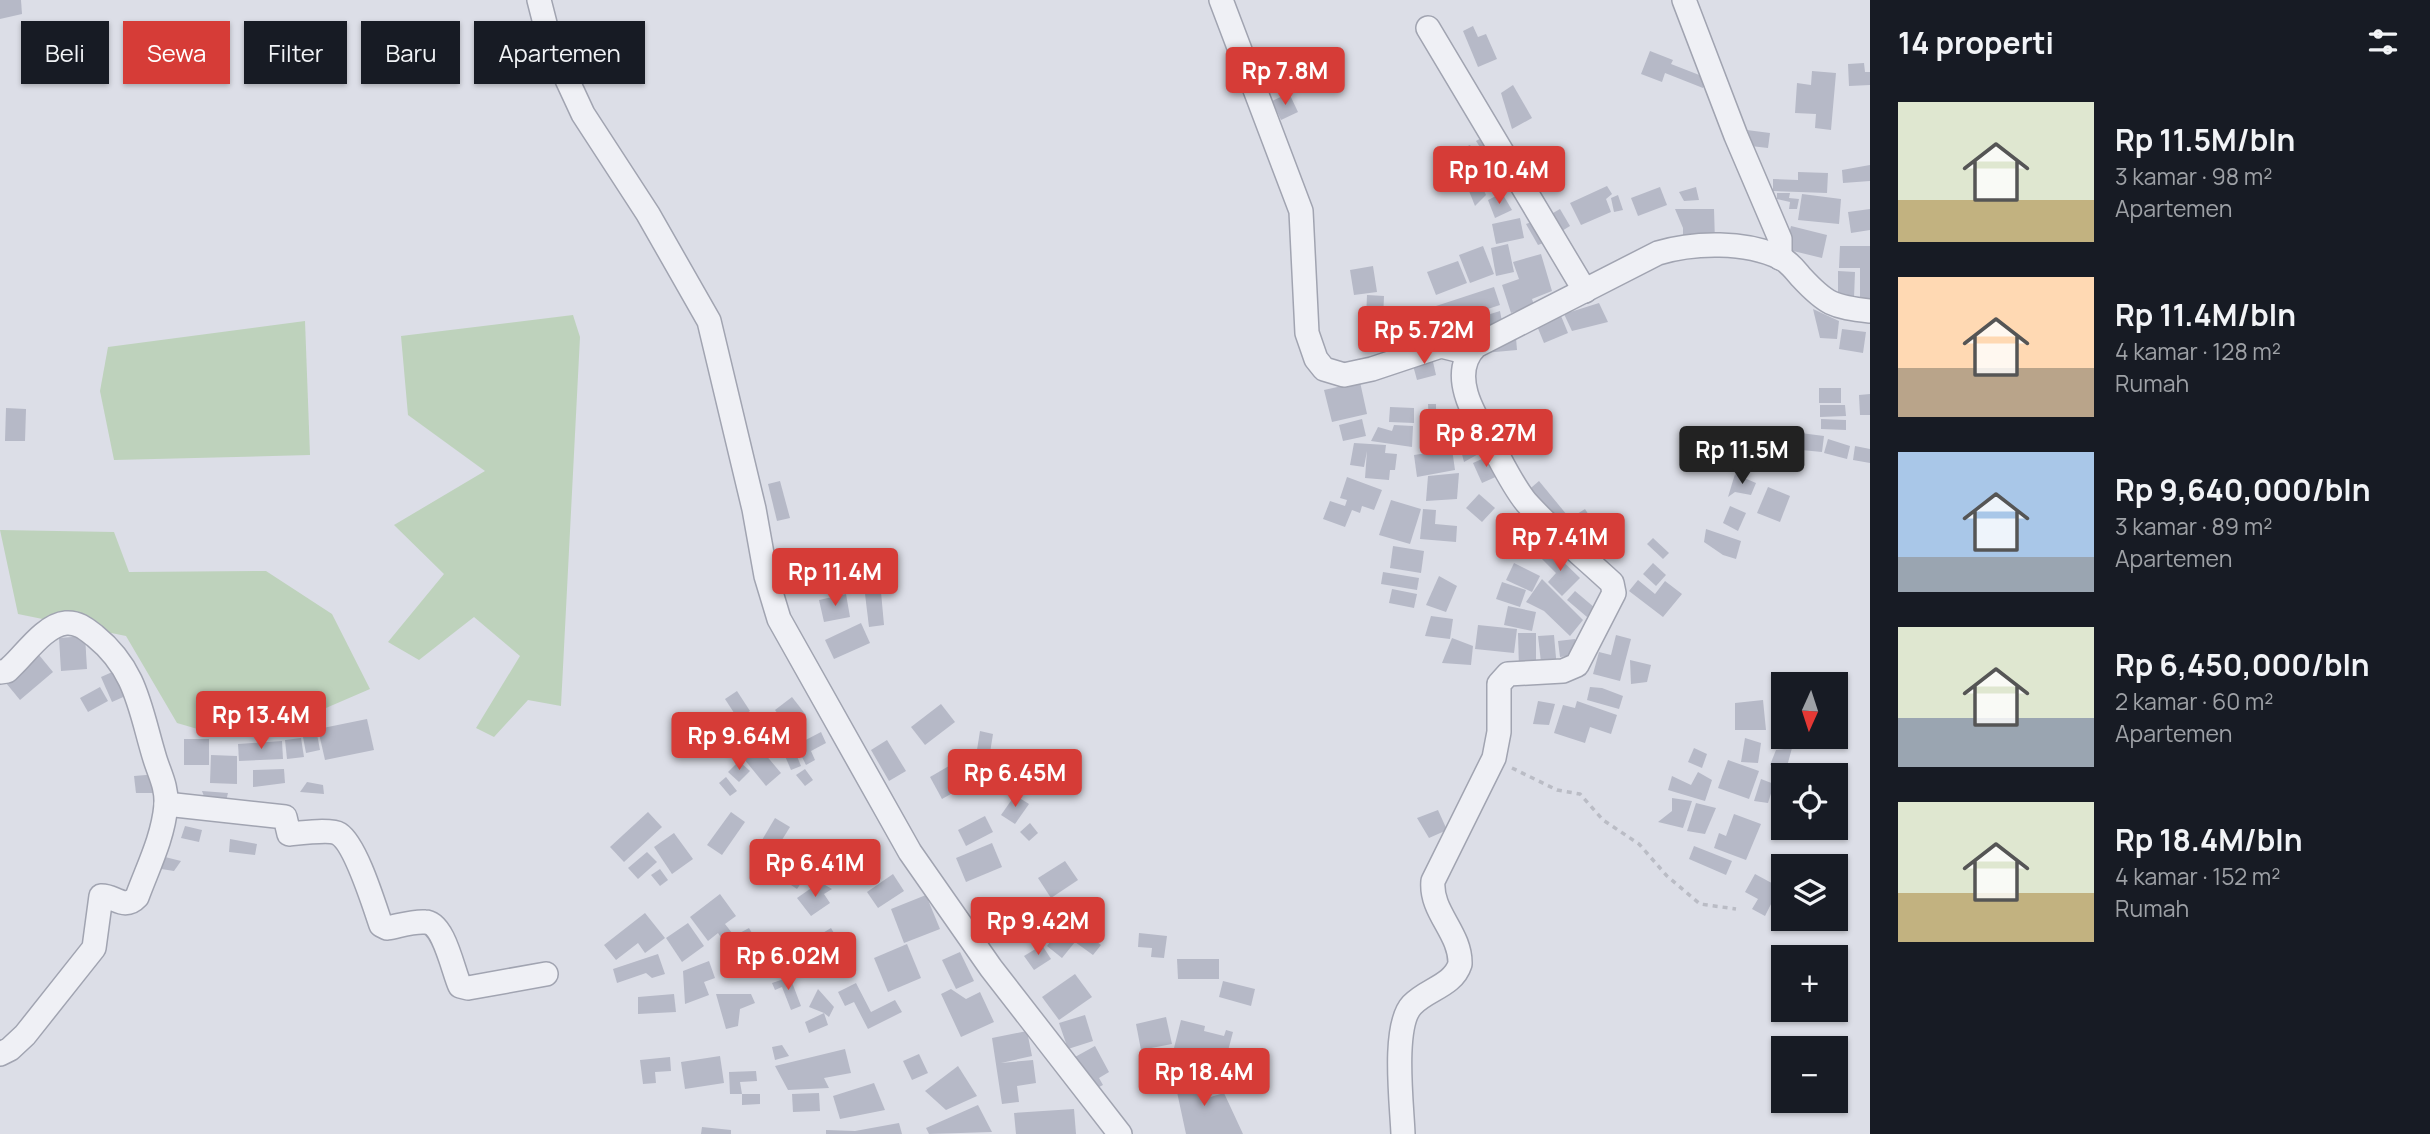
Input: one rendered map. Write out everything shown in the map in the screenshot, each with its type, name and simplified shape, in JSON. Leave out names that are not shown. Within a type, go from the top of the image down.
[{"type":"street","points":[[539,0],[550,43],[583,114],[648,214],[709,321],[754,509],[769,592],[779,619],[911,852],[990,968],[1120,1134]]},
{"type":"street","points":[[1220,0],[1301,211],[1307,333],[1316,359],[1324,369],[1345,375],[1441,346],[1469,353]]},
{"type":"street","points":[[1684,0],[1736,136],[1780,239],[1780,258]]},
{"type":"street","points":[[1428,28],[1584,290]]},
{"type":"street","points":[[1403,1134],[1401,1041],[1404,1017],[1411,1006],[1450,980],[1460,964],[1458,948],[1434,902],[1433,881],[1493,758],[1499,732],[1498,694],[1502,678],[1508,674],[1563,671],[1577,665],[1614,588],[1612,583],[1537,513],[1517,489],[1467,398],[1464,366],[1469,353],[1476,346],[1584,290],[1658,253],[1681,246],[1728,246],[1780,258],[1826,303],[1844,309],[1870,310]]},
{"type":"street","points":[[0,672],[12,666],[51,628],[64,623],[82,626],[116,655],[137,693],[156,762],[164,777],[166,804],[156,850],[137,897],[132,902],[123,903],[105,894],[101,895],[93,948],[25,1035],[0,1054]]},
{"type":"street","points":[[166,804],[285,817],[289,834],[340,834],[351,849],[378,916],[387,928],[422,922],[434,925],[442,937],[459,984],[463,988],[546,974]]},
{"type":"path","points":[[1493,758],[1556,790],[1580,794],[1597,815],[1640,844],[1667,876],[1700,904],[1736,909]]},
{"type":"green space","points":[[573,315],[580,337],[561,706],[528,700],[494,737],[476,728],[520,656],[474,617],[419,660],[388,642],[444,574],[394,525],[485,471],[408,415],[401,336]]},
{"type":"green space","points":[[305,321],[310,455],[114,460],[100,391],[108,347]]},
{"type":"green space","points":[[0,530],[114,532],[129,572],[266,571],[332,614],[370,689],[275,730],[225,737],[177,723],[126,636],[18,614]]},
{"type":"building","points":[[0,0],[21,0],[22,14],[0,19]]},
{"type":"building","points":[[1473,26],[1478,37],[1486,34],[1497,59],[1478,67],[1463,31]]},
{"type":"building","points":[[1650,51],[1673,60],[1671,64],[1707,78],[1703,88],[1665,73],[1662,82],[1641,74]]},
{"type":"building","points":[[1864,63],[1865,72],[1870,72],[1870,85],[1849,86],[1848,64]]},
{"type":"building","points":[[1812,71],[1836,73],[1831,130],[1815,128],[1816,114],[1795,113],[1797,83],[1811,85]]},
{"type":"building","points":[[1513,85],[1532,118],[1512,129],[1501,93]]},
{"type":"building","points":[[1289,93],[1298,112],[1281,120],[1272,101]]},
{"type":"building","points":[[1739,129],[1770,133],[1768,148],[1742,145]]},
{"type":"building","points":[[1488,134],[1499,151],[1487,158],[1476,141]]},
{"type":"building","points":[[1470,145],[1486,170],[1463,182],[1445,156]]},
{"type":"building","points":[[1505,162],[1517,185],[1498,191],[1490,168]]},
{"type":"building","points":[[1870,165],[1870,181],[1843,183],[1842,170]]},
{"type":"building","points":[[1798,172],[1828,173],[1827,193],[1773,191],[1773,179],[1798,180]]},
{"type":"building","points":[[1480,181],[1486,195],[1475,206],[1467,186]]},
{"type":"building","points":[[1607,186],[1612,194],[1606,199],[1611,212],[1581,225],[1570,203]]},
{"type":"building","points":[[1660,187],[1667,205],[1638,216],[1631,198]]},
{"type":"building","points":[[1696,187],[1699,200],[1684,201],[1679,192]]},
{"type":"building","points":[[1502,193],[1512,210],[1495,218],[1488,200]]},
{"type":"building","points":[[1777,193],[1790,193],[1789,198],[1799,199],[1797,209],[1789,209],[1790,202],[1777,199]]},
{"type":"building","points":[[1802,194],[1841,199],[1839,224],[1798,220]]},
{"type":"building","points":[[1618,195],[1623,210],[1614,212],[1611,198]]},
{"type":"building","points":[[1560,209],[1570,226],[1557,234],[1546,217]]},
{"type":"building","points":[[1675,209],[1714,209],[1715,242],[1683,243],[1683,228]]},
{"type":"building","points":[[1870,209],[1870,230],[1851,233],[1848,212]]},
{"type":"building","points":[[1520,218],[1524,238],[1496,244],[1492,224]]},
{"type":"building","points":[[1537,220],[1546,242],[1538,245],[1526,224]]},
{"type":"building","points":[[1791,226],[1827,235],[1822,258],[1785,249]]},
{"type":"building","points":[[1508,244],[1514,272],[1496,276],[1491,248]]},
{"type":"building","points":[[1483,246],[1494,274],[1470,283],[1459,255]]},
{"type":"building","points":[[1840,246],[1870,246],[1870,298],[1860,298],[1860,268],[1839,268]]},
{"type":"building","points":[[1541,254],[1552,291],[1532,299],[1534,305],[1511,313],[1502,285],[1519,279],[1513,262]]},
{"type":"building","points":[[1458,261],[1467,283],[1436,295],[1427,272]]},
{"type":"building","points":[[1373,266],[1377,292],[1354,295],[1350,270]]},
{"type":"building","points":[[1838,271],[1855,272],[1854,298],[1838,298]]},
{"type":"building","points":[[1494,287],[1500,305],[1442,324],[1436,306]]},
{"type":"building","points":[[1367,295],[1384,296],[1383,319],[1366,319]]},
{"type":"building","points":[[1599,303],[1608,322],[1572,331],[1564,314]]},
{"type":"building","points":[[1813,309],[1839,321],[1837,339],[1820,338]]},
{"type":"building","points":[[1500,311],[1503,327],[1491,334],[1488,326],[1473,329],[1471,320]]},
{"type":"building","points":[[1559,311],[1568,333],[1544,343],[1535,321]]},
{"type":"building","points":[[1435,316],[1436,344],[1413,345],[1412,317]]},
{"type":"building","points":[[1388,320],[1409,323],[1404,352],[1383,349]]},
{"type":"building","points":[[1842,329],[1866,332],[1863,353],[1839,349]]},
{"type":"building","points":[[1516,338],[1517,350],[1484,353],[1484,344]]},
{"type":"building","points":[[1431,353],[1436,375],[1417,380],[1411,358]]},
{"type":"building","points":[[1360,382],[1367,414],[1332,422],[1324,390]]},
{"type":"building","points":[[1819,388],[1841,388],[1841,403],[1819,403]]},
{"type":"building","points":[[1870,394],[1870,415],[1860,415],[1859,395]]},
{"type":"building","points":[[1428,404],[1436,404],[1436,416],[1449,415],[1450,440],[1430,441]]},
{"type":"building","points":[[1820,405],[1845,405],[1846,416],[1820,417]]},
{"type":"building","points":[[1390,407],[1414,408],[1414,423],[1389,422]]},
{"type":"building","points":[[6,408],[26,409],[25,441],[5,441]]},
{"type":"building","points":[[1362,419],[1366,436],[1343,441],[1339,425]]},
{"type":"building","points":[[1821,419],[1846,420],[1846,430],[1821,429]]},
{"type":"building","points":[[1394,425],[1413,426],[1412,447],[1371,441],[1378,427],[1392,431]]},
{"type":"building","points":[[1793,432],[1824,436],[1822,452],[1791,449]]},
{"type":"building","points":[[1472,437],[1482,452],[1464,462],[1459,443]]},
{"type":"building","points":[[1828,439],[1850,446],[1847,459],[1824,453]]},
{"type":"building","points":[[1354,443],[1386,445],[1385,453],[1397,454],[1395,470],[1390,470],[1389,480],[1365,478],[1367,451],[1364,467],[1350,465]]},
{"type":"building","points":[[1855,446],[1870,449],[1870,463],[1853,460]]},
{"type":"building","points":[[1452,449],[1455,470],[1417,477],[1414,455]]},
{"type":"building","points":[[1491,455],[1500,475],[1482,483],[1473,463]]},
{"type":"building","points":[[1459,473],[1457,499],[1426,501],[1428,476]]},
{"type":"building","points":[[1735,474],[1756,483],[1751,495],[1735,492],[1728,497]]},
{"type":"building","points":[[1347,477],[1382,490],[1374,510],[1362,506],[1360,513],[1352,510],[1345,527],[1323,519],[1330,501],[1345,506],[1347,500],[1340,498]]},
{"type":"building","points":[[780,481],[790,518],[777,521],[768,484]]},
{"type":"building","points":[[1539,481],[1567,515],[1553,526],[1525,493]]},
{"type":"building","points":[[1768,487],[1790,496],[1780,522],[1757,513]]},
{"type":"building","points":[[1479,494],[1495,508],[1482,522],[1466,508]]},
{"type":"building","points":[[1391,500],[1421,509],[1410,544],[1379,535]]},
{"type":"building","points":[[1730,506],[1746,513],[1738,531],[1723,523]]},
{"type":"building","points":[[1423,509],[1436,510],[1435,524],[1457,526],[1456,542],[1420,539]]},
{"type":"building","points":[[1585,509],[1596,526],[1580,536],[1569,519]]},
{"type":"building","points":[[1513,518],[1530,530],[1516,548],[1500,536]]},
{"type":"building","points":[[1706,529],[1741,541],[1736,559],[1723,555],[1704,542]]},
{"type":"building","points":[[1653,538],[1669,553],[1663,559],[1647,544]]},
{"type":"building","points":[[1393,546],[1424,551],[1421,573],[1390,568]]},
{"type":"building","points":[[1548,547],[1580,578],[1562,596],[1548,582],[1556,573],[1541,558]]},
{"type":"building","points":[[831,554],[836,581],[808,586],[803,558]]},
{"type":"building","points":[[1514,563],[1540,576],[1532,592],[1506,580]]},
{"type":"building","points":[[1653,563],[1666,575],[1656,586],[1643,574]]},
{"type":"building","points":[[1383,572],[1419,578],[1417,590],[1381,584]]},
{"type":"building","points":[[1439,576],[1457,586],[1446,612],[1426,605]]},
{"type":"building","points":[[1542,579],[1583,620],[1570,636],[1544,611],[1526,602]]},
{"type":"building","points":[[1638,580],[1655,594],[1665,581],[1682,594],[1663,617],[1629,591]]},
{"type":"building","points":[[1502,582],[1526,590],[1520,607],[1496,599]]},
{"type":"building","points":[[1392,589],[1417,594],[1414,608],[1389,603]]},
{"type":"building","points":[[1575,591],[1595,608],[1587,617],[1567,600]]},
{"type":"building","points":[[881,592],[884,625],[869,627],[865,594]]},
{"type":"building","points":[[846,594],[850,617],[824,622],[819,600]]},
{"type":"building","points":[[1508,606],[1536,612],[1532,631],[1504,625]]},
{"type":"building","points":[[1431,616],[1453,619],[1450,639],[1425,636]]},
{"type":"building","points":[[861,623],[870,643],[834,659],[825,640]]},
{"type":"building","points":[[1478,625],[1517,629],[1514,653],[1475,649]]},
{"type":"building","points":[[1518,633],[1536,633],[1536,669],[1519,669]]},
{"type":"building","points":[[1554,635],[1557,669],[1542,671],[1538,636]]},
{"type":"building","points":[[1616,635],[1631,639],[1620,681],[1593,674],[1599,652],[1611,655]]},
{"type":"building","points":[[85,636],[87,669],[61,671],[59,638]]},
{"type":"building","points":[[1452,638],[1473,646],[1471,665],[1442,663]]},
{"type":"building","points":[[1575,639],[1577,655],[1560,657],[1558,641]]},
{"type":"building","points":[[39,655],[53,672],[20,700],[6,683]]},
{"type":"building","points":[[1630,660],[1651,665],[1647,682],[1631,684]]},
{"type":"building","points":[[119,669],[130,694],[112,702],[101,677]]},
{"type":"building","points":[[100,687],[108,701],[88,712],[80,698]]},
{"type":"building","points":[[1590,687],[1602,688],[1623,696],[1619,709],[1587,700]]},
{"type":"building","points":[[737,691],[750,711],[738,719],[725,699]]},
{"type":"building","points":[[792,697],[806,715],[789,729],[775,710]]},
{"type":"building","points":[[1763,700],[1766,730],[1735,730],[1735,703]]},
{"type":"building","points":[[1538,701],[1555,704],[1549,725],[1533,724]]},
{"type":"building","points":[[1577,701],[1617,715],[1611,734],[1590,727],[1585,743],[1554,733],[1563,705],[1575,708]]},
{"type":"building","points":[[941,704],[955,722],[925,745],[911,727]]},
{"type":"building","points":[[770,712],[787,732],[772,743],[757,722]]},
{"type":"building","points":[[367,719],[374,750],[325,760],[318,729]]},
{"type":"building","points":[[980,731],[993,734],[989,759],[976,756]]},
{"type":"building","points":[[821,732],[826,743],[811,751],[815,760],[806,765],[796,745]]},
{"type":"building","points":[[317,734],[320,750],[306,753],[303,737]]},
{"type":"building","points":[[301,738],[304,757],[287,759],[285,740]]},
{"type":"building","points":[[1745,738],[1761,743],[1758,763],[1741,762]]},
{"type":"building","points":[[184,739],[209,739],[209,765],[184,765]]},
{"type":"building","points":[[887,740],[906,771],[889,781],[871,750]]},
{"type":"building","points":[[282,741],[283,759],[239,761],[238,744]]},
{"type":"building","points":[[792,744],[801,766],[791,770],[782,749]]},
{"type":"building","points":[[759,747],[781,773],[766,786],[744,759]]},
{"type":"building","points":[[1694,748],[1707,754],[1702,768],[1688,762]]},
{"type":"building","points":[[1792,749],[1788,763],[1770,765],[1776,750]]},
{"type":"building","points":[[211,755],[237,756],[237,784],[210,783]]},
{"type":"building","points":[[961,759],[974,781],[942,799],[930,777]]},
{"type":"building","points":[[1728,760],[1759,771],[1749,799],[1718,788]]},
{"type":"building","points":[[739,761],[750,771],[739,782],[728,772]]},
{"type":"building","points":[[284,769],[285,783],[253,787],[253,770]]},
{"type":"building","points":[[805,769],[813,780],[805,786],[796,775]]},
{"type":"building","points":[[1698,772],[1712,780],[1705,801],[1668,790],[1672,776],[1691,785]]},
{"type":"building","points":[[158,774],[156,793],[136,793],[134,776]]},
{"type":"building","points":[[726,777],[737,791],[730,796],[719,783]]},
{"type":"building","points":[[1761,779],[1771,783],[1768,803],[1754,801]]},
{"type":"building","points":[[307,782],[323,785],[324,794],[300,792]]},
{"type":"building","points":[[202,791],[228,793],[226,801],[205,799]]},
{"type":"building","points":[[1015,795],[1029,804],[1015,824],[1001,815]]},
{"type":"building","points":[[1672,798],[1692,801],[1683,828],[1658,822],[1672,811]]},
{"type":"building","points":[[1696,803],[1716,808],[1705,834],[1687,831]]},
{"type":"building","points":[[1438,810],[1447,830],[1429,838],[1417,818]]},
{"type":"building","points":[[648,812],[662,827],[624,862],[610,847]]},
{"type":"building","points":[[731,812],[745,822],[722,855],[707,845]]},
{"type":"building","points":[[1734,814],[1761,824],[1746,860],[1714,848],[1719,833],[1726,836]]},
{"type":"building","points":[[985,816],[993,832],[966,846],[958,830]]},
{"type":"building","points":[[775,818],[790,827],[769,861],[755,852]]},
{"type":"building","points":[[1030,823],[1038,833],[1029,841],[1020,832]]},
{"type":"building","points":[[185,826],[202,830],[199,842],[181,838]]},
{"type":"building","points":[[674,833],[693,859],[672,874],[654,847]]},
{"type":"building","points":[[230,839],[257,844],[255,855],[229,852]]},
{"type":"building","points":[[992,843],[1002,867],[966,882],[956,858]]},
{"type":"building","points":[[1694,846],[1732,861],[1726,875],[1689,859]]},
{"type":"building","points":[[647,852],[657,862],[638,879],[628,868]]},
{"type":"building","points":[[804,854],[816,861],[797,889],[785,881]]},
{"type":"building","points":[[161,856],[181,861],[174,871],[155,868]]},
{"type":"building","points":[[1065,861],[1078,880],[1051,898],[1038,878]]},
{"type":"building","points":[[660,869],[668,880],[660,886],[651,875]]},
{"type":"building","points":[[893,874],[904,891],[878,908],[867,892]]},
{"type":"building","points":[[1755,874],[1771,883],[1771,904],[1765,916],[1752,909],[1758,899],[1745,892]]},
{"type":"building","points":[[820,882],[832,889],[824,894],[830,903],[811,916],[797,898]]},
{"type":"building","points":[[720,894],[736,916],[725,924],[732,933],[722,939],[718,933],[708,941],[690,917]]},
{"type":"building","points":[[926,895],[940,929],[904,943],[891,909]]},
{"type":"building","points":[[1029,897],[1044,925],[1029,933],[1014,905]]},
{"type":"building","points":[[645,913],[665,938],[645,953],[638,943],[616,960],[604,945]]},
{"type":"building","points":[[1067,919],[1101,945],[1093,955],[1075,942],[1062,958],[1047,946]]},
{"type":"building","points":[[688,923],[704,946],[682,962],[666,938]]},
{"type":"building","points":[[749,928],[759,945],[731,961],[721,943]]},
{"type":"building","points":[[831,928],[841,945],[828,953],[836,966],[820,975],[801,946]]},
{"type":"building","points":[[1139,933],[1167,936],[1164,958],[1151,957],[1152,948],[1138,947]]},
{"type":"building","points":[[907,944],[921,978],[888,992],[874,958]]},
{"type":"building","points":[[1042,945],[1051,959],[1034,970],[1024,956]]},
{"type":"building","points":[[960,952],[974,981],[956,989],[942,960]]},
{"type":"building","points":[[658,954],[665,974],[652,978],[646,973],[617,983],[613,969]]},
{"type":"building","points":[[1177,959],[1219,959],[1219,979],[1178,979]]},
{"type":"building","points":[[709,961],[715,978],[704,982],[709,995],[685,1004],[683,971]]},
{"type":"building","points":[[1075,974],[1092,997],[1059,1020],[1042,997]]},
{"type":"building","points":[[790,977],[801,1006],[791,1010],[782,987],[775,990],[772,983]]},
{"type":"building","points":[[1223,981],[1255,989],[1251,1006],[1219,997]]},
{"type":"building","points":[[856,983],[871,1012],[895,1000],[902,1012],[868,1029],[854,1002],[845,1006],[838,992]]},
{"type":"building","points":[[818,989],[834,1007],[829,1017],[809,1007]]},
{"type":"building","points":[[951,989],[966,999],[980,992],[994,1022],[961,1037],[941,994]]},
{"type":"building","points":[[674,994],[676,1012],[638,1014],[638,997]]},
{"type":"building","points":[[716,994],[751,994],[755,1003],[740,1009],[738,1026],[726,1029]]},
{"type":"building","points":[[824,1013],[828,1025],[809,1033],[805,1022]]},
{"type":"building","points":[[1085,1015],[1093,1041],[1068,1049],[1059,1023]]},
{"type":"building","points":[[1166,1017],[1172,1044],[1141,1050],[1136,1024]]},
{"type":"building","points":[[1181,1020],[1205,1026],[1204,1031],[1224,1036],[1226,1030],[1233,1032],[1225,1062],[1173,1052]]},
{"type":"building","points":[[1027,1031],[1032,1056],[1001,1063],[1033,1060],[1036,1083],[1017,1086],[1019,1102],[1002,1104],[992,1038]]},
{"type":"building","points":[[782,1045],[789,1056],[775,1060],[772,1047]]},
{"type":"building","points":[[1095,1046],[1109,1072],[1099,1078],[1103,1085],[1093,1090],[1075,1057]]},
{"type":"building","points":[[845,1049],[851,1073],[824,1078],[829,1088],[788,1090],[775,1066]]},
{"type":"building","points":[[919,1054],[928,1073],[912,1080],[903,1061]]},
{"type":"building","points":[[720,1056],[724,1083],[685,1089],[681,1062]]},
{"type":"building","points":[[670,1057],[671,1071],[655,1072],[656,1083],[643,1084],[640,1060]]},
{"type":"building","points":[[958,1066],[977,1096],[946,1110],[925,1091]]},
{"type":"building","points":[[1198,1067],[1207,1098],[1224,1093],[1243,1134],[1186,1134],[1174,1078]]},
{"type":"building","points":[[756,1071],[757,1081],[740,1082],[742,1094],[730,1094],[729,1072]]},
{"type":"building","points":[[874,1083],[885,1110],[840,1119],[833,1096]]},
{"type":"building","points":[[819,1093],[820,1111],[793,1112],[792,1094]]},
{"type":"building","points":[[742,1094],[760,1094],[760,1104],[742,1105]]},
{"type":"building","points":[[978,1105],[992,1132],[929,1134],[926,1128]]},
{"type":"building","points":[[1074,1109],[1076,1134],[1016,1134],[1014,1113]]},
{"type":"building","points":[[899,1123],[902,1134],[826,1134],[826,1130],[855,1131]]},
{"type":"building","points":[[702,1127],[731,1130],[731,1134],[701,1134]]}]
